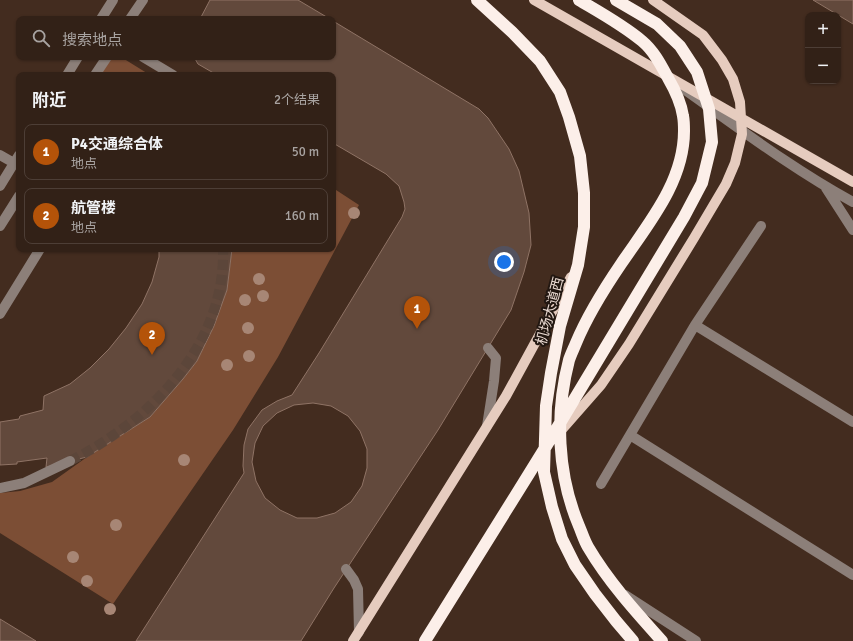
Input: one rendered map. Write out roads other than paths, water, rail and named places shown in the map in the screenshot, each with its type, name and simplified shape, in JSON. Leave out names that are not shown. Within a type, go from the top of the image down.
[{"type":"highway","name":"机场大道西","points":[[477,0],[512,32],[540,62],[560,92],[570,117],[580,156],[584,194],[584,227],[578,265],[560,326],[551,373],[546,406],[544,472],[552,507],[562,539],[575,565],[595,594],[633,641]]},
{"type":"highway","points":[[579,0],[625,28],[644,42],[658,60],[676,92],[684,117],[684,144],[677,172],[667,194],[601,294],[584,325],[570,359],[560,420],[560,440],[564,475],[573,512],[587,545],[610,580],[662,641]]},
{"type":"highway","points":[[425,641],[545,448],[684,217],[702,183],[712,142],[709,109],[697,72],[680,46],[657,24],[616,0]]},
{"type":"main road","points":[[534,0],[853,182]]},
{"type":"main road","points":[[545,448],[601,385],[629,344],[726,184],[735,163],[742,134],[740,102],[733,79],[722,60],[703,35],[653,0]]},
{"type":"main road","points":[[356,636],[506,396],[578,265]]},
{"type":"street","points":[[103,16],[113,0]]},
{"type":"street","points":[[132,16],[143,0]]},
{"type":"street","points":[[69,72],[76,60]]},
{"type":"street","points":[[97,72],[104,60]]},
{"type":"street","points":[[148,60],[168,72]]},
{"type":"street","points":[[649,65],[767,149],[826,187],[853,202]]},
{"type":"street","points":[[0,155],[16,159],[0,186]]},
{"type":"street","points":[[826,187],[853,230]]},
{"type":"street","points":[[0,226],[16,201]]},
{"type":"street","points":[[601,484],[695,324],[761,226]]},
{"type":"street","points":[[0,314],[38,252]]},
{"type":"street","points":[[695,324],[853,422]]},
{"type":"street","points":[[487,426],[496,358],[488,348]]},
{"type":"street","points":[[630,435],[853,575]]},
{"type":"street","points":[[0,488],[24,483],[70,461]]},
{"type":"street","points":[[346,569],[354,580],[358,589],[356,636]]},
{"type":"street","points":[[619,591],[696,641]]},
{"type":"tunnel","points":[[70,461],[100,444],[128,424],[154,402],[178,376],[197,348],[212,317],[221,284],[223,252]]},
{"type":"place","name":"P4交通综合体","points":[[417,329]]},
{"type":"place","name":"航管楼","points":[[152,355]]}]
